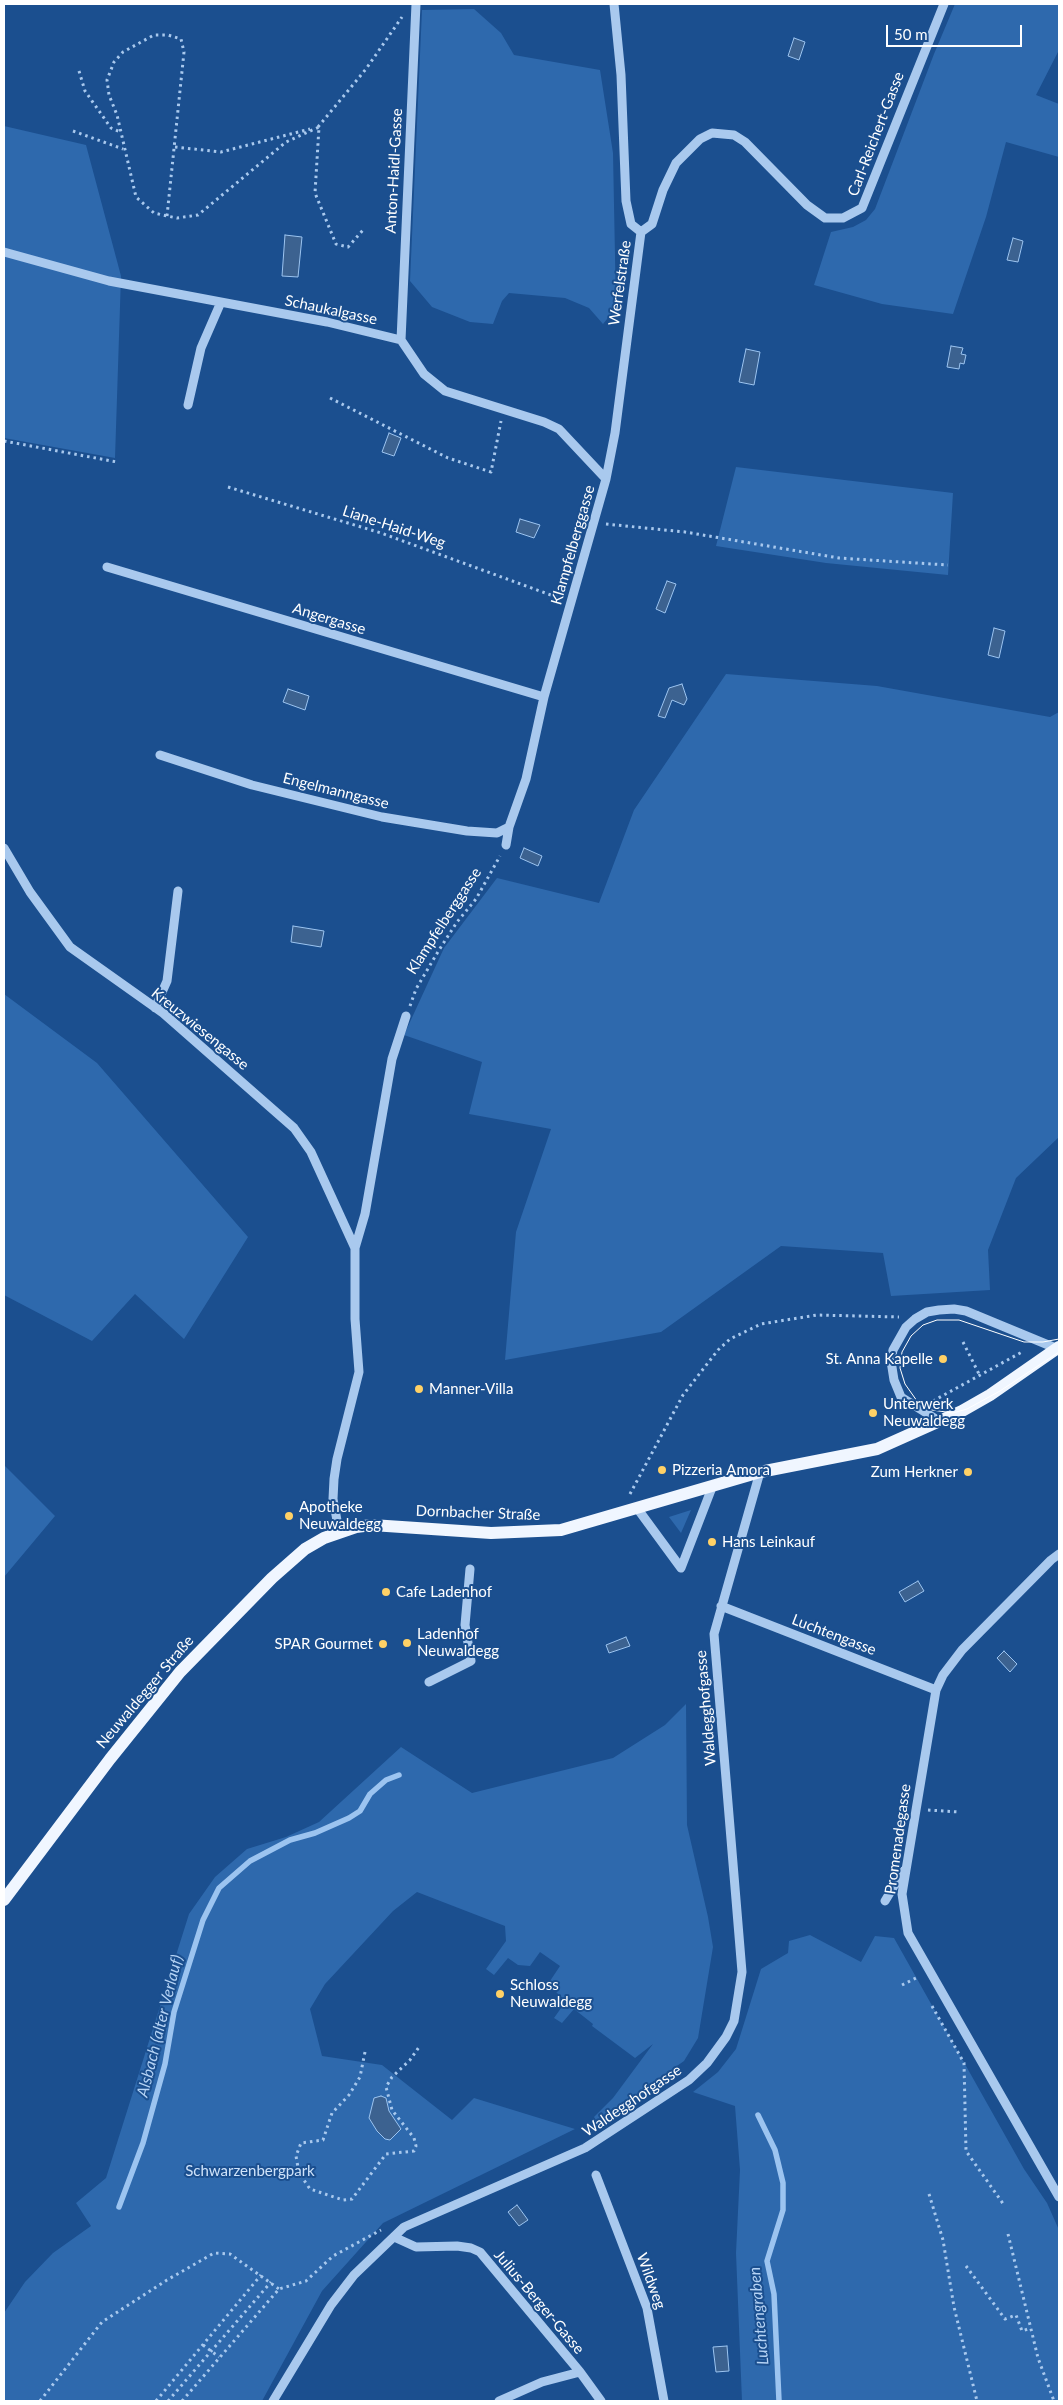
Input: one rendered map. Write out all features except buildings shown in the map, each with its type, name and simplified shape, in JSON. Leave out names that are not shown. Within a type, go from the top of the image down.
[{"type":"main road","name":"Dornbacher Straße","points":[[339,1532],[356,1527],[382,1525],[472,1532],[550,1532],[620,1514],[760,1472],[877,1449],[990,1395],[1058,1348]]},
{"type":"main road","name":"Neuwaldegger Straße","points":[[4,1900],[110,1759],[201,1649],[292,1560],[324,1538],[339,1532]]},
{"type":"street","name":"Anton-Haidl-Gasse","points":[[401,340],[416,4]]},
{"type":"street","name":"Werfelstraße","points":[[606,479],[615,432],[641,232],[631,224],[626,201],[621,74],[614,4]]},
{"type":"street","name":"Carl-Reichert-Gasse","points":[[641,232],[652,224],[663,190],[676,163],[700,139],[712,133],[734,135],[745,142],[807,206],[825,218],[844,218],[862,208],[944,4]]},
{"type":"street","name":"Schaukalgasse","points":[[4,252],[109,282],[327,322],[401,340]]},
{"type":"street","points":[[188,405],[201,348],[221,302]]},
{"type":"street","points":[[401,340],[424,374],[445,391],[544,422],[559,429],[606,479]]},
{"type":"street","name":"Klampfelberggasse","points":[[506,844],[509,827],[526,779],[544,698],[606,479]]},
{"type":"street","name":"Angergasse","points":[[107,567],[544,698]]},
{"type":"street","name":"Engelmanngasse","points":[[160,755],[252,785],[382,817],[467,831],[497,833],[509,827]]},
{"type":"street","name":"Kreuzwiesengasse","points":[[4,848],[30,892],[70,947],[155,1008],[260,1097],[304,1140],[355,1248]]},
{"type":"street","points":[[155,1008],[167,981],[178,891]]},
{"type":"street","points":[[339,1532],[333,1499],[334,1479],[358,1372],[355,1319],[355,1248],[365,1214],[392,1059],[406,1016]]},
{"type":"street","points":[[939,1421],[901,1397],[892,1371],[893,1350],[898,1338],[910,1324],[927,1312],[954,1308],[966,1311],[1058,1348]]},
{"type":"street","name":"Waldegghofgasse","points":[[273,2401],[331,2305],[354,2275],[404,2228],[585,2148],[682,2086],[707,2063],[726,2037],[734,2021],[742,1972],[737,1897],[714,1653],[714,1634],[760,1472]]},
{"type":"street","points":[[637,1508],[681,1568],[713,1485]]},
{"type":"street","name":"Promenadegasse","points":[[1059,1554],[962,1650],[942,1675],[936,1690],[902,1894],[908,1933],[1059,2197]]},
{"type":"street","points":[[429,1682],[471,1661],[465,1626],[470,1569]]},
{"type":"street","name":"Luchtengasse","points":[[721,1606],[936,1690]]},
{"type":"street","points":[[885,1901],[905,1868]]},
{"type":"street","name":"Wildweg","points":[[596,2175],[647,2308],[664,2401]]},
{"type":"street","name":"Julius-Berger-Gasse","points":[[394,2237],[416,2247],[457,2246],[471,2248],[480,2252],[580,2372],[542,2382],[499,2401]]},
{"type":"street","points":[[580,2372],[601,2401]]},
{"type":"path","points":[[167,216],[184,52],[181,39],[174,35],[154,35],[123,52],[114,62],[107,80],[109,95],[117,115],[136,197],[154,213],[167,216],[177,218],[198,215],[286,142],[319,127],[366,69],[405,12]]},
{"type":"path","points":[[79,71],[85,91],[111,128],[120,132]]},
{"type":"path","points":[[175,148],[220,152],[319,127]]},
{"type":"path","points":[[319,127],[315,193],[336,244],[348,247],[363,230]]},
{"type":"path","points":[[72,131],[124,149]]},
{"type":"path","points":[[330,398],[448,458],[491,472],[503,410]]},
{"type":"path","points":[[4,441],[117,462]]},
{"type":"path","name":"Liane-Haid-Weg","points":[[228,488],[381,533],[552,594]]},
{"type":"path","points":[[594,522],[685,532],[839,558],[948,565]]},
{"type":"path","name":"Klampfelberggasse","points":[[406,1016],[416,989],[457,922],[476,899],[492,873],[506,844]]},
{"type":"path","points":[[620,1514],[683,1395],[718,1350],[730,1339],[761,1324],[817,1315],[898,1317],[910,1324]]},
{"type":"path","points":[[919,1408],[1026,1350],[1036,1340]]},
{"type":"path","points":[[963,1342],[980,1376]]},
{"type":"path","points":[[928,1810],[960,1812]]},
{"type":"path","points":[[902,1985],[916,1978],[921,1986]]},
{"type":"path","points":[[931,2003],[964,2063],[966,2152],[1004,2205]]},
{"type":"path","points":[[365,2052],[360,2077],[349,2095],[332,2113],[323,2140],[302,2143],[296,2156],[299,2174],[310,2189],[342,2200],[352,2199],[386,2154],[414,2151],[416,2146],[414,2138],[392,2110],[386,2087],[392,2077],[410,2060],[419,2047]]},
{"type":"path","points":[[929,2194],[943,2240],[954,2307],[978,2401]]},
{"type":"path","points":[[182,2401],[279,2289],[306,2281],[333,2256],[383,2228],[404,2228]]},
{"type":"path","points":[[1008,2234],[1038,2358],[1054,2401]]},
{"type":"path","points":[[40,2401],[102,2322],[192,2264],[214,2253],[230,2254],[261,2274],[279,2289]]},
{"type":"path","points":[[966,2266],[1005,2319],[1016,2315],[1022,2331],[1031,2328]]},
{"type":"path","points":[[156,2401],[261,2274]]},
{"type":"path","points":[[168,2401],[271,2282]]},
{"type":"path","points":[[202,2345],[219,2357]]},
{"type":"green space","points":[[955,4],[1059,4],[1059,50],[1036,95],[1059,104],[1059,157],[1006,142],[986,217],[953,314],[882,304],[814,285],[831,232],[853,227],[866,220],[875,209]]},
{"type":"green space","points":[[474,9],[501,33],[514,55],[600,70],[613,153],[616,308],[603,324],[589,308],[565,298],[509,293],[502,301],[493,324],[470,322],[432,307],[410,281],[422,10]]},
{"type":"green space","points":[[4,126],[86,145],[121,276],[115,458],[4,438]]},
{"type":"green space","points":[[736,467],[953,493],[948,575],[826,563],[716,546]]},
{"type":"green space","points":[[726,674],[877,686],[1050,717],[1059,712],[1059,1137],[1016,1178],[988,1250],[990,1290],[891,1296],[883,1253],[781,1246],[661,1332],[505,1360],[516,1232],[551,1129],[469,1114],[482,1062],[404,1035],[444,948],[497,878],[599,903],[634,810]]},
{"type":"green space","points":[[4,994],[97,1063],[248,1237],[184,1339],[135,1294],[92,1341],[4,1295]]},
{"type":"green space","points":[[4,1465],[55,1516],[4,1577]]},
{"type":"green space","points":[[691,1510],[681,1533],[669,1517]]},
{"type":"green space","name":"Schwarzenbergpark","points":[[686,1704],[687,1825],[713,1947],[698,2038],[684,2061],[597,2122],[594,2117],[613,2098],[653,2044],[635,2058],[592,2026],[593,2024],[574,2009],[562,2023],[554,2018],[566,2001],[557,1993],[550,1981],[560,1966],[540,1952],[530,1966],[518,1965],[508,1958],[494,1975],[486,1969],[506,1941],[505,1926],[417,1892],[393,1911],[325,1984],[310,2009],[322,2056],[382,2065],[452,2120],[474,2098],[575,2129],[383,2223],[322,2291],[262,2401],[4,2401],[4,2313],[25,2282],[53,2253],[91,2226],[76,2203],[106,2178],[189,1914],[215,1877],[247,1849],[286,1837],[319,1822],[401,1747],[472,1793],[613,1758],[665,1725]]},
{"type":"green space","points":[[810,1935],[861,1962],[875,1936],[894,1938],[1024,2169],[1047,2203],[1059,2230],[1059,2401],[742,2401],[736,2253],[740,2170],[735,2106],[693,2092],[718,2072],[736,2049],[761,1969],[788,1953],[789,1941]]},
{"type":"shaded area","points":[[794,38],[805,42],[799,60],[788,56]]},
{"type":"shaded area","points":[[285,235],[302,237],[298,277],[282,276]]},
{"type":"shaded area","points":[[1013,238],[1023,241],[1018,262],[1007,260]]},
{"type":"shaded area","points":[[951,346],[963,348],[961,354],[966,355],[964,364],[960,363],[959,369],[947,367]]},
{"type":"shaded area","points":[[746,349],[760,352],[754,385],[739,382]]},
{"type":"shaded area","points":[[389,433],[401,438],[394,456],[382,452]]},
{"type":"shaded area","points":[[520,519],[540,525],[534,538],[516,532]]},
{"type":"shaded area","points":[[667,581],[676,584],[665,613],[656,609]]},
{"type":"shaded area","points":[[994,628],[1005,631],[999,658],[988,655]]},
{"type":"shaded area","points":[[682,684],[687,699],[684,705],[672,700],[665,718],[658,716],[669,688]]},
{"type":"shaded area","points":[[288,689],[309,696],[305,710],[283,702]]},
{"type":"shaded area","points":[[524,848],[542,856],[538,866],[520,858]]},
{"type":"shaded area","points":[[293,926],[324,931],[321,947],[291,942]]},
{"type":"shaded area","points":[[918,1581],[924,1591],[905,1602],[899,1592]]},
{"type":"shaded area","points":[[626,1637],[630,1646],[609,1653],[606,1645]]},
{"type":"shaded area","points":[[1004,1651],[1017,1664],[1010,1672],[997,1658]]},
{"type":"shaded area","points":[[381,2096],[386,2098],[389,2111],[401,2129],[390,2140],[385,2139],[377,2131],[369,2118],[374,2098]]},
{"type":"shaded area","points":[[517,2205],[528,2220],[519,2226],[508,2212]]},
{"type":"shaded area","points":[[727,2346],[729,2371],[716,2372],[713,2347]]},
{"type":"waterway","name":"Alsbach (alter Verlauf)","points":[[119,2207],[143,2143],[165,2064],[174,2012],[203,1920],[219,1888],[250,1861],[290,1840],[315,1833],[349,1818],[360,1811],[370,1794],[386,1780],[399,1775]]},
{"type":"waterway","name":"Luchtengraben","points":[[758,2115],[775,2150],[783,2183],[783,2210],[767,2261],[774,2294],[779,2401]]},
{"type":"tram line","points":[[1059,1339],[1043,1342],[1024,1342],[959,1320],[937,1320],[923,1325],[911,1336],[902,1352],[900,1368],[905,1384],[917,1401],[932,1410],[953,1413],[967,1409],[1000,1391],[1059,1352]]},
{"type":"place","name":"St. Anna Kapelle","points":[[943,1359]]},
{"type":"place","name":"Manner-Villa","points":[[419,1389]]},
{"type":"place","name":"Unterwerk Neuwaldegg","points":[[873,1413]]},
{"type":"place","name":"Pizzeria Amora","points":[[662,1470]]},
{"type":"place","name":"Zum Herkner","points":[[968,1472]]},
{"type":"place","name":"Apotheke Neuwaldegg","points":[[289,1516]]},
{"type":"place","name":"Hans Leinkauf","points":[[712,1542]]},
{"type":"place","name":"Cafe Ladenhof","points":[[386,1592]]},
{"type":"place","name":"Ladenhof Neuwaldegg","points":[[407,1643]]},
{"type":"place","name":"SPAR Gourmet","points":[[383,1644]]},
{"type":"place","name":"Schloss Neuwaldegg","points":[[500,1994]]}]
